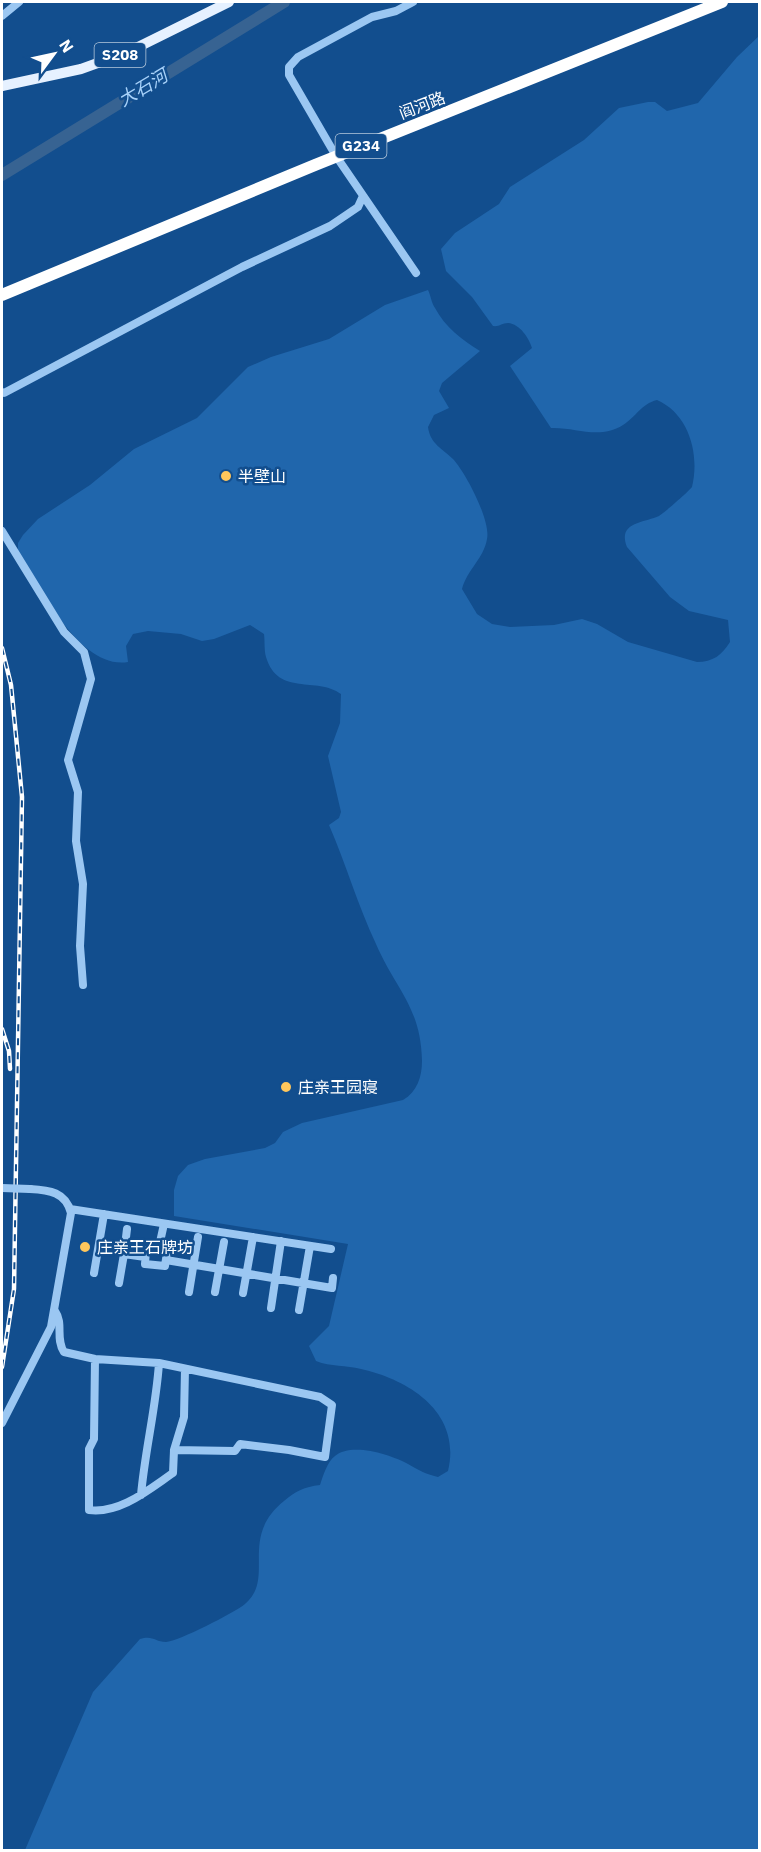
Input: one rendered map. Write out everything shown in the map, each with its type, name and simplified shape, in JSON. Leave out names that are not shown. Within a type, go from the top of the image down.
[{"type":"highway","name":"阎河路","points":[[2,295],[336,156],[722,2]]},
{"type":"main road","name":"S208","points":[[2,86],[81,69],[128,52],[229,2]]},
{"type":"street","points":[[2,16],[20,2]]},
{"type":"street","points":[[413,2],[396,11],[372,17],[298,57],[290,67],[289,75],[336,156],[416,273]]},
{"type":"street","points":[[2,392],[4,393],[242,267],[330,226],[358,207],[363,196]]},
{"type":"street","points":[[2,531],[64,632],[84,652],[91,679],[68,760],[78,792],[76,841],[83,884],[80,946],[83,985]]},
{"type":"street","points":[[2,1188],[52,1191],[65,1199],[70,1209],[56,1311],[31,1369],[9,1405],[2,1423]]},
{"type":"street","points":[[70,1209],[331,1249]]},
{"type":"street","points":[[94,1273],[104,1214]]},
{"type":"street","points":[[158,1251],[164,1224]]},
{"type":"street","points":[[118,1283],[127,1230]]},
{"type":"street","points":[[189,1292],[198,1237]]},
{"type":"street","points":[[243,1293],[253,1237]]},
{"type":"street","points":[[271,1308],[281,1241]]},
{"type":"street","points":[[215,1292],[224,1242]]},
{"type":"street","points":[[299,1310],[310,1246]]},
{"type":"street","points":[[147,1250],[167,1252],[165,1266],[145,1264],[146,1257],[147,1250]]},
{"type":"street","points":[[124,1254],[146,1257]]},
{"type":"street","points":[[166,1260],[332,1288],[333,1278]]},
{"type":"street","points":[[56,1311],[60,1318],[58,1343],[64,1352],[94,1359],[159,1363],[185,1368],[320,1397],[332,1405],[325,1457],[240,1444],[235,1451],[174,1450]]},
{"type":"street","points":[[94,1359],[94,1439],[89,1449],[88,1510],[105,1512],[141,1495],[173,1473],[174,1450],[184,1417],[185,1368]]},
{"type":"street","points":[[141,1495],[145,1450],[157,1394],[159,1363]]},
{"type":"shaded area","points":[[759,36],[759,1850],[25,1850],[93,1692],[140,1639],[148,1638],[166,1642],[182,1637],[230,1614],[245,1604],[254,1594],[258,1582],[263,1529],[270,1515],[284,1501],[300,1490],[320,1485],[330,1462],[342,1452],[372,1451],[401,1460],[438,1477],[448,1471],[450,1450],[447,1432],[440,1416],[414,1391],[379,1374],[316,1361],[309,1346],[329,1326],[348,1244],[174,1216],[174,1190],[178,1176],[188,1165],[205,1159],[265,1148],[275,1143],[283,1132],[302,1123],[403,1100],[412,1093],[420,1078],[421,1042],[412,1012],[370,930],[329,825],[339,818],[341,812],[328,756],[340,723],[341,694],[321,686],[289,682],[279,677],[266,657],[264,634],[250,625],[214,639],[202,641],[181,634],[148,631],[133,634],[126,646],[128,662],[110,661],[93,653],[77,640],[63,623],[18,551],[18,543],[38,519],[90,485],[134,449],[197,418],[248,367],[271,357],[329,339],[385,305],[428,290],[434,306],[449,327],[460,338],[480,351],[442,383],[439,391],[449,408],[434,415],[428,427],[431,438],[437,446],[453,459],[464,475],[485,521],[487,539],[485,546],[462,589],[477,614],[492,624],[510,627],[554,625],[582,619],[597,624],[628,642],[697,662],[708,661],[716,657],[730,642],[728,620],[689,611],[670,597],[627,547],[625,539],[629,528],[659,516],[692,487],[693,449],[684,425],[668,406],[657,400],[647,404],[628,422],[605,432],[551,428],[510,366],[532,348],[526,336],[512,324],[493,326],[472,297],[446,271],[441,249],[455,233],[499,204],[510,187],[584,140],[619,108],[655,102],[667,111],[698,103],[737,57]]},
{"type":"waterway","name":"大石河","points":[[2,175],[284,2]]},
{"type":"railway","points":[[2,648],[11,685],[22,797],[14,1289],[2,1367]]},
{"type":"railway","points":[[2,1029],[9,1051],[10,1069]]},
{"type":"place","name":"半壁山","points":[[226,476]]},
{"type":"place","name":"庄亲王园寝","points":[[286,1087]]},
{"type":"place","name":"庄亲王石牌坊","points":[[85,1247]]}]
